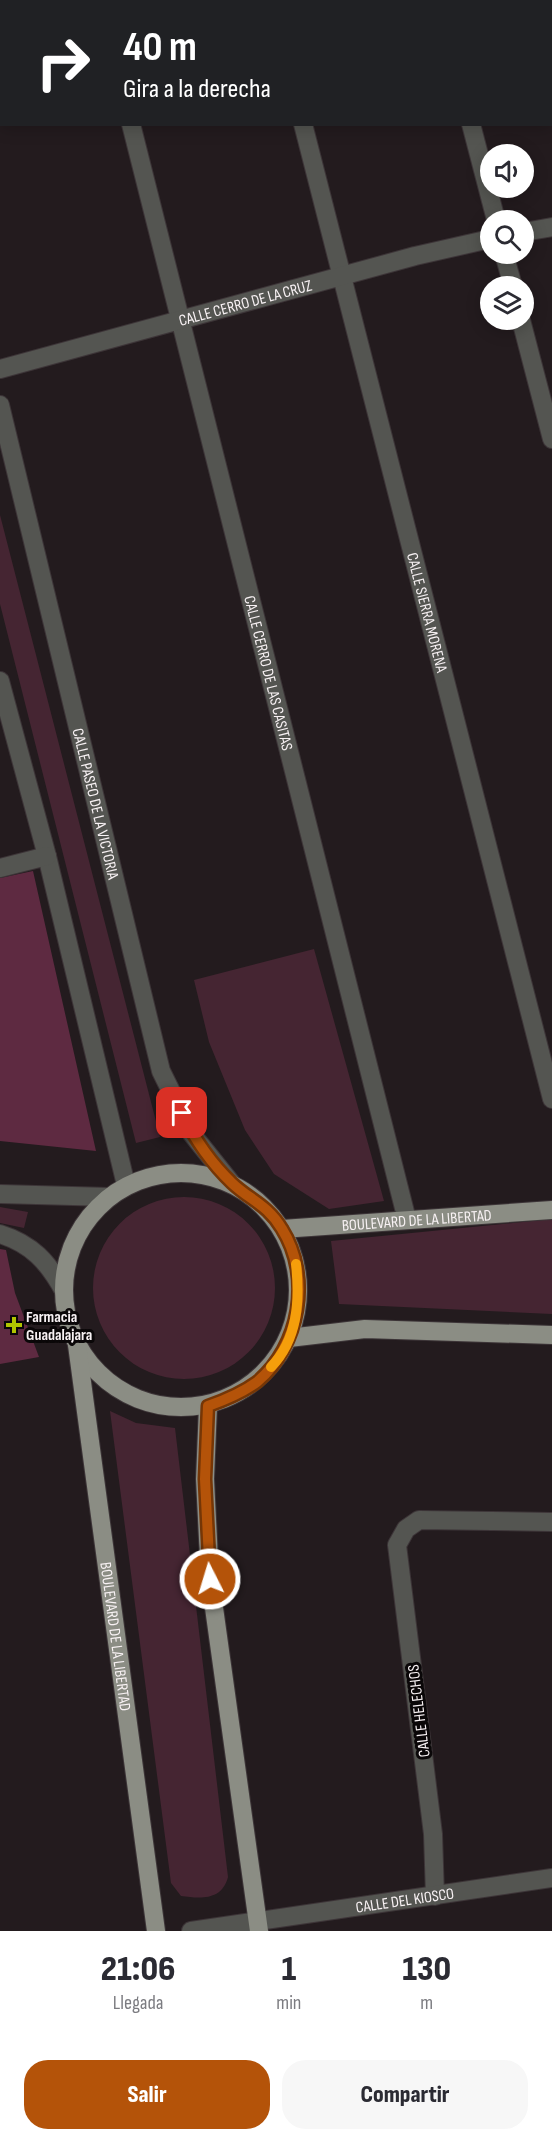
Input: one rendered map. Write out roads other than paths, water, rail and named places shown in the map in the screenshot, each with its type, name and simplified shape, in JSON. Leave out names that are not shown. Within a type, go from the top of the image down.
[{"type":"main road","points":[[180,1172],[207,1175],[232,1184],[261,1203],[282,1229],[296,1264],[299,1302],[290,1338],[276,1362],[256,1382],[234,1396],[208,1406],[169,1408],[131,1397],[99,1374],[76,1343],[67,1317],[64,1291],[66,1264],[76,1238],[90,1216],[109,1197],[126,1185],[153,1175],[180,1172]]},
{"type":"main road","name":"BOULEVARD DE LA LIBERTAD","points":[[282,1229],[552,1210]]},
{"type":"main road","points":[[290,1338],[365,1329],[552,1335]]},
{"type":"main road","name":"BOULEVARD DE LA LIBERTAD","points":[[76,1343],[156,1931]]},
{"type":"main road","points":[[208,1406],[205,1479],[210,1579],[258,1925]]},
{"type":"street","name":"CALLE CERRO DE LAS CASITAS","points":[[132,126],[407,1220]]},
{"type":"street","name":"CALLE SIERRA MORENA","points":[[304,126],[552,1099]]},
{"type":"street","points":[[472,126],[493,210]]},
{"type":"street","points":[[534,230],[552,227]]},
{"type":"street","name":"CALLE CERRO DE LA CRUZ","points":[[0,369],[341,276],[480,241]]},
{"type":"street","points":[[524,330],[552,439]]},
{"type":"street","name":"CALLE PASEO DE LA VICTORIA","points":[[0,405],[161,1071],[192,1134],[232,1184]]},
{"type":"street","points":[[0,681],[47,856],[126,1185]]},
{"type":"street","points":[[0,868],[47,856]]},
{"type":"street","points":[[0,1194],[109,1197]]},
{"type":"street","points":[[0,1234],[18,1240],[36,1252],[51,1267],[64,1291]]},
{"type":"street","name":"CALLE HELECHOS","points":[[435,1896],[433,1834],[398,1545],[406,1529],[419,1520],[552,1522]]},
{"type":"street","name":"CALLE DEL KIOSCO","points":[[191,1931],[258,1925],[552,1878]]},
{"type":"place","name":"Farmacia Guadalajara","points":[[14,1325]]}]
